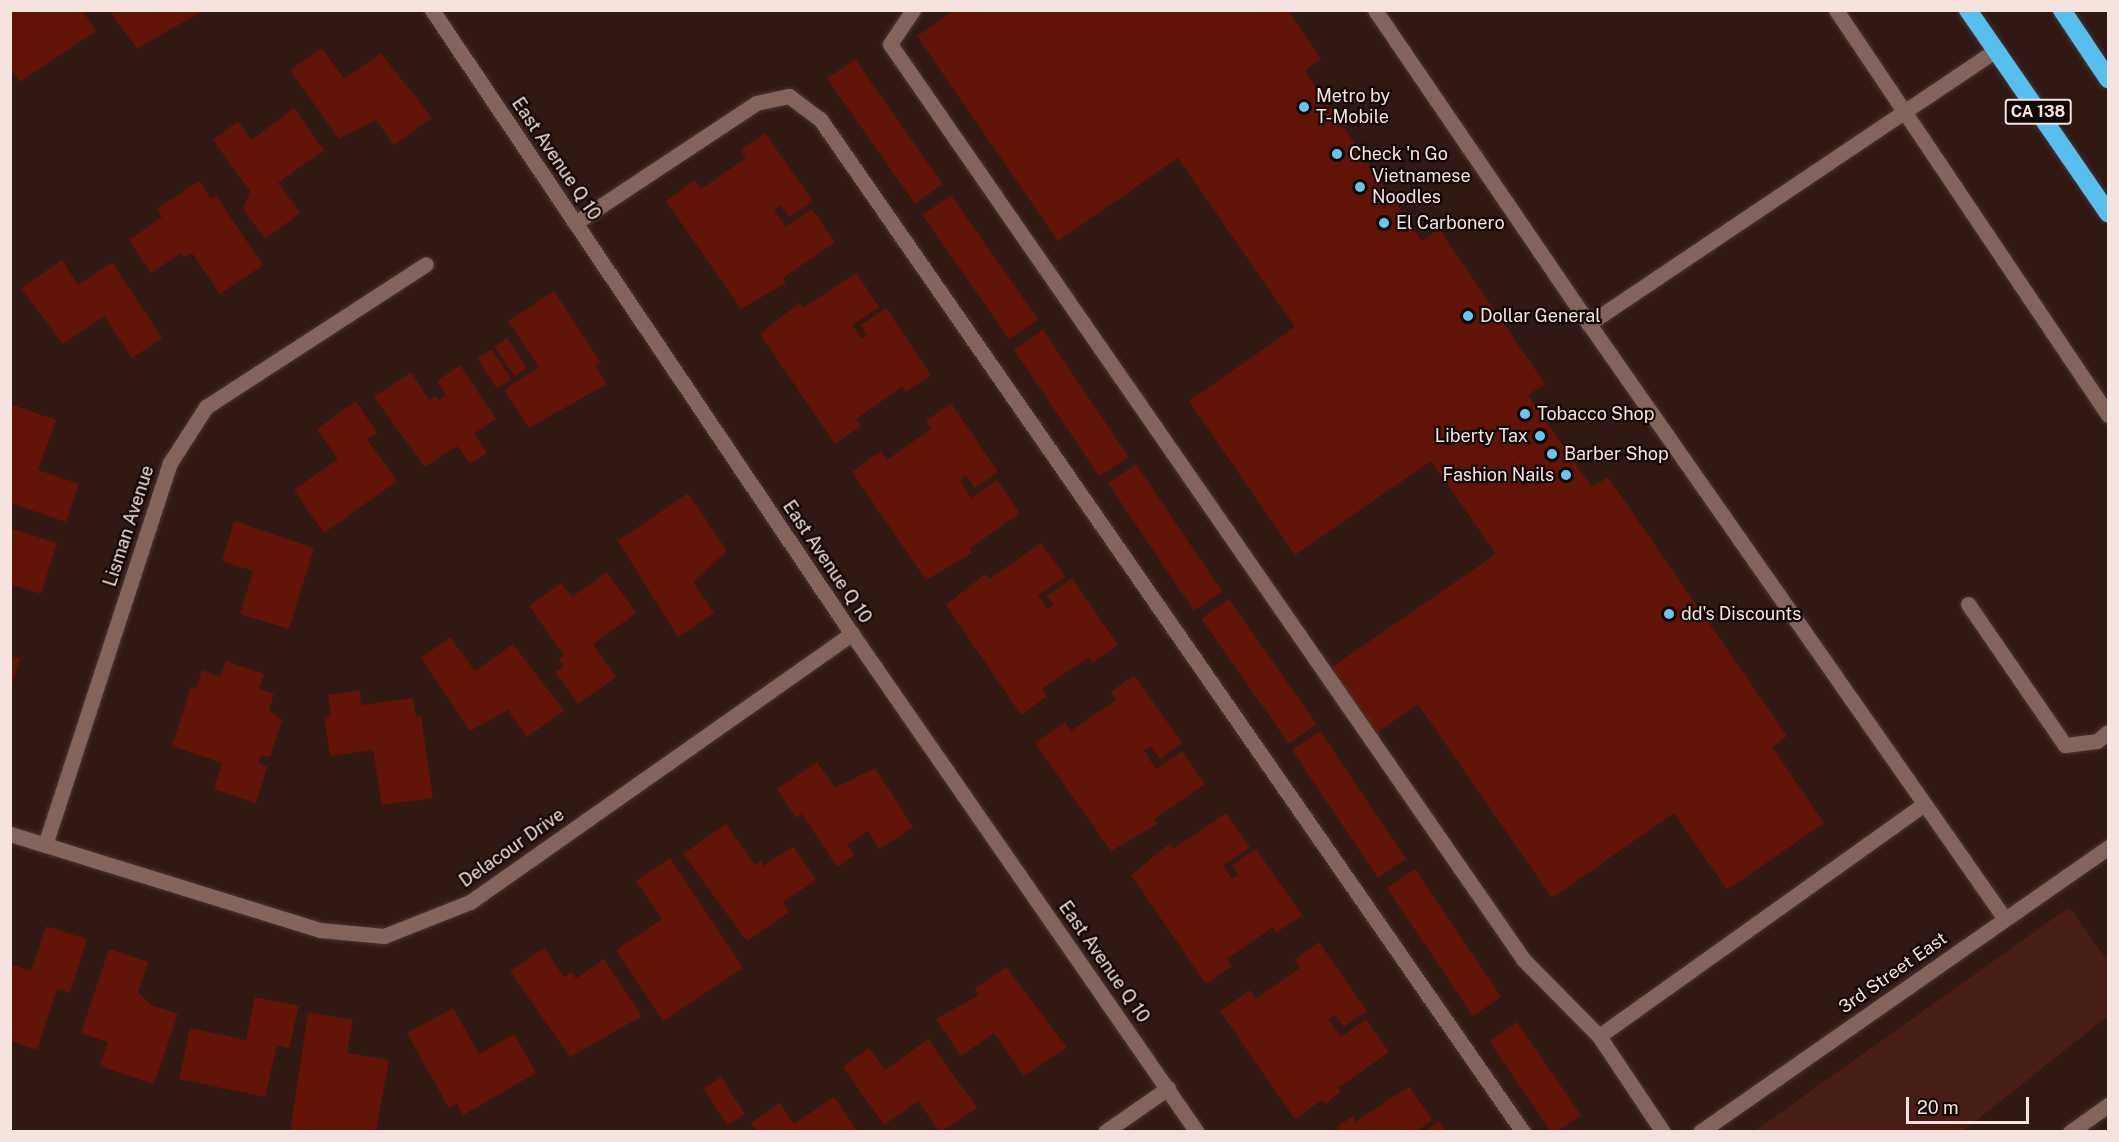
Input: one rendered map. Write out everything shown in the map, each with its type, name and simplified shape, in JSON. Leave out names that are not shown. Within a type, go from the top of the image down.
[{"type":"highway","name":"CA 138","points":[[1968,10],[2109,213]]},
{"type":"highway","points":[[2062,10],[2109,79]]},
{"type":"street","name":"East Avenue Q 10","points":[[432,10],[852,634],[1197,1131]]},
{"type":"street","points":[[913,10],[891,44],[1523,959],[1599,1036],[1663,1131]]},
{"type":"street","points":[[1375,10],[1589,324],[2005,919]]},
{"type":"street","points":[[1836,10],[2109,415]]},
{"type":"street","points":[[1589,324],[1996,50]]},
{"type":"street","points":[[575,223],[756,103],[789,96],[820,119],[1523,1131]]},
{"type":"street","name":"Lisman Avenue","points":[[45,844],[170,463],[206,407],[426,264]]},
{"type":"street","points":[[1968,604],[2065,745],[2097,741],[2109,732]]},
{"type":"street","name":"Delacour Drive","points":[[10,834],[320,930],[384,936],[470,902],[852,634]]},
{"type":"street","points":[[1599,1036],[1924,804]]},
{"type":"street","name":"3rd Street East","points":[[1700,1131],[2109,847]]},
{"type":"street","points":[[1105,1131],[1168,1088]]},
{"type":"street","points":[[2070,1131],[2109,1105]]},
{"type":"shaded area","points":[[2069,907],[2108,961],[2108,1016],[1963,1131],[1755,1131]]},
{"type":"building","points":[[10,10],[82,10],[96,31],[20,82],[10,67]]},
{"type":"building","points":[[109,10],[204,10],[137,49]]},
{"type":"building","points":[[954,10],[1288,10],[1321,59],[1305,71],[1422,241],[1439,229],[1545,384],[1528,395],[1592,487],[1608,477],[1787,736],[1772,747],[1824,823],[1727,890],[1674,813],[1552,898],[1418,704],[1375,734],[1329,669],[1496,554],[1431,461],[1295,555],[1189,401],[1295,327],[1178,158],[1058,241],[917,36]]},
{"type":"building","points":[[322,48],[344,79],[381,53],[432,118],[394,145],[376,120],[339,139],[290,70]]},
{"type":"building","points":[[855,59],[943,184],[915,204],[827,79]]},
{"type":"building","points":[[294,108],[324,150],[278,183],[300,213],[265,239],[243,209],[250,191],[213,140],[238,121],[251,140]]},
{"type":"building","points":[[765,133],[813,201],[790,217],[780,205],[774,210],[786,227],[812,209],[835,242],[783,278],[786,283],[741,309],[666,201],[695,180],[701,189],[746,158],[740,150]]},
{"type":"building","points":[[199,181],[211,199],[216,196],[263,265],[220,294],[192,253],[184,258],[181,253],[151,273],[129,240],[162,217],[157,209]]},
{"type":"building","points":[[951,195],[1038,320],[1010,340],[922,215]]},
{"type":"building","points":[[62,260],[78,285],[112,262],[162,338],[132,358],[104,316],[63,344],[21,288]]},
{"type":"building","points":[[856,273],[879,307],[852,325],[862,339],[867,335],[861,325],[886,308],[931,375],[906,392],[902,387],[856,419],[861,426],[835,444],[760,334],[799,303],[803,308]]},
{"type":"building","points":[[554,291],[601,363],[595,366],[607,384],[529,428],[504,390],[539,367],[508,321]]},
{"type":"building","points":[[1043,330],[1129,457],[1100,476],[1014,350]]},
{"type":"building","points":[[507,338],[527,368],[515,376],[495,346]]},
{"type":"building","points":[[492,349],[511,380],[497,389],[478,358]]},
{"type":"building","points":[[460,365],[496,419],[474,434],[487,453],[470,464],[457,446],[425,467],[374,397],[411,372],[429,400],[436,396],[439,400],[446,395],[437,381]]},
{"type":"building","points":[[356,401],[377,433],[367,439],[397,481],[324,533],[294,490],[338,459],[317,429]]},
{"type":"building","points":[[951,403],[998,472],[975,488],[966,475],[960,480],[971,498],[997,480],[1020,513],[969,549],[972,553],[926,580],[852,472],[881,451],[887,460],[931,429],[926,421]]},
{"type":"building","points":[[10,404],[56,420],[38,470],[79,484],[66,522],[10,503]]},
{"type":"building","points":[[1136,464],[1222,592],[1194,611],[1108,483]]},
{"type":"building","points":[[688,493],[727,551],[693,582],[714,613],[678,637],[618,541]]},
{"type":"building","points":[[234,521],[314,548],[289,629],[240,614],[253,571],[222,561]]},
{"type":"building","points":[[10,528],[57,543],[41,594],[10,584]]},
{"type":"building","points":[[1041,543],[1065,577],[1038,595],[1048,609],[1054,605],[1047,596],[1072,578],[1118,645],[1092,663],[1089,657],[1042,689],[1047,696],[1021,715],[946,605],[985,574],[989,579]]},
{"type":"building","points":[[607,572],[636,613],[593,644],[616,677],[578,704],[555,672],[564,666],[559,659],[564,655],[529,606],[561,583],[572,597]]},
{"type":"building","points":[[1229,599],[1317,724],[1289,744],[1201,619]]},
{"type":"building","points":[[450,637],[475,671],[513,644],[564,711],[527,737],[508,710],[470,731],[421,658]]},
{"type":"building","points":[[10,656],[20,658],[11,689],[10,689]]},
{"type":"building","points":[[226,661],[264,674],[259,689],[274,694],[269,710],[282,720],[270,757],[261,755],[258,763],[267,767],[256,803],[214,789],[222,763],[172,746],[191,687],[196,689],[202,670],[220,677]]},
{"type":"building","points":[[1134,675],[1182,743],[1160,759],[1151,747],[1144,751],[1156,769],[1182,751],[1205,784],[1153,820],[1157,824],[1111,851],[1035,743],[1065,722],[1071,731],[1116,700],[1111,692]]},
{"type":"building","points":[[360,690],[361,705],[413,698],[416,717],[421,716],[433,798],[382,805],[373,750],[330,756],[324,717],[331,716],[328,695]]},
{"type":"building","points":[[1320,731],[1406,859],[1378,878],[1292,750]]},
{"type":"building","points":[[817,762],[835,788],[875,768],[913,827],[880,849],[868,831],[847,845],[854,855],[837,867],[802,814],[796,818],[777,789]]},
{"type":"building","points":[[1226,813],[1250,847],[1223,866],[1232,879],[1238,875],[1232,865],[1256,849],[1302,915],[1276,933],[1273,927],[1227,959],[1232,966],[1206,984],[1131,875],[1170,843],[1173,849]]},
{"type":"building","points":[[726,824],[755,865],[761,861],[764,866],[793,846],[816,880],[783,902],[789,912],[747,941],[683,854]]},
{"type":"building","points":[[670,858],[743,968],[663,1021],[616,950],[662,919],[636,881]]},
{"type":"building","points":[[1415,869],[1501,997],[1473,1016],[1387,888]]},
{"type":"building","points":[[46,926],[87,939],[70,993],[57,989],[37,1050],[10,1041],[10,964],[31,971]]},
{"type":"building","points":[[1319,942],[1367,1011],[1344,1027],[1335,1015],[1328,1019],[1341,1037],[1366,1019],[1389,1052],[1338,1088],[1341,1092],[1325,1104],[1322,1100],[1295,1119],[1220,1011],[1250,990],[1255,999],[1300,968],[1295,960]]},
{"type":"building","points":[[544,948],[564,977],[571,972],[576,979],[604,959],[642,1016],[570,1057],[510,971]]},
{"type":"building","points":[[109,949],[148,962],[138,992],[151,1005],[178,1014],[154,1084],[100,1066],[108,1042],[81,1033]]},
{"type":"building","points":[[1006,967],[1067,1047],[1024,1076],[994,1033],[961,1056],[936,1019],[979,995],[974,989]]},
{"type":"building","points":[[255,997],[299,1006],[289,1048],[277,1045],[265,1097],[179,1079],[190,1028],[246,1040]]},
{"type":"building","points":[[453,1008],[479,1054],[514,1034],[536,1073],[463,1115],[457,1104],[449,1108],[407,1033]]},
{"type":"building","points":[[308,1012],[353,1020],[347,1053],[389,1060],[376,1132],[290,1132]]},
{"type":"building","points":[[1517,1022],[1581,1115],[1557,1132],[1551,1132],[1489,1041]]},
{"type":"building","points":[[928,1039],[977,1108],[940,1132],[918,1101],[884,1125],[843,1067],[869,1048],[885,1070]]},
{"type":"building","points":[[721,1077],[745,1114],[727,1125],[703,1088]]},
{"type":"building","points":[[1409,1086],[1432,1120],[1416,1132],[1340,1132],[1337,1127],[1353,1116],[1356,1122]]},
{"type":"building","points":[[834,1097],[858,1132],[757,1132],[751,1123],[780,1103],[794,1124]]},
{"type":"building","points":[[1439,1121],[1447,1132],[1424,1132]]},
{"type":"place","name":"Metro by T-Mobile","points":[[1304,107]]},
{"type":"place","name":"Check 'n Go","points":[[1337,154]]},
{"type":"place","name":"Vietnamese Noodles","points":[[1360,187]]},
{"type":"place","name":"El Carbonero","points":[[1384,223]]},
{"type":"place","name":"Dollar General","points":[[1468,316]]},
{"type":"place","name":"Tobacco Shop","points":[[1525,414]]},
{"type":"place","name":"Liberty Tax","points":[[1540,436]]},
{"type":"place","name":"Barber Shop","points":[[1552,454]]},
{"type":"place","name":"Fashion Nails","points":[[1566,475]]},
{"type":"place","name":"dd's Discounts","points":[[1669,614]]}]
